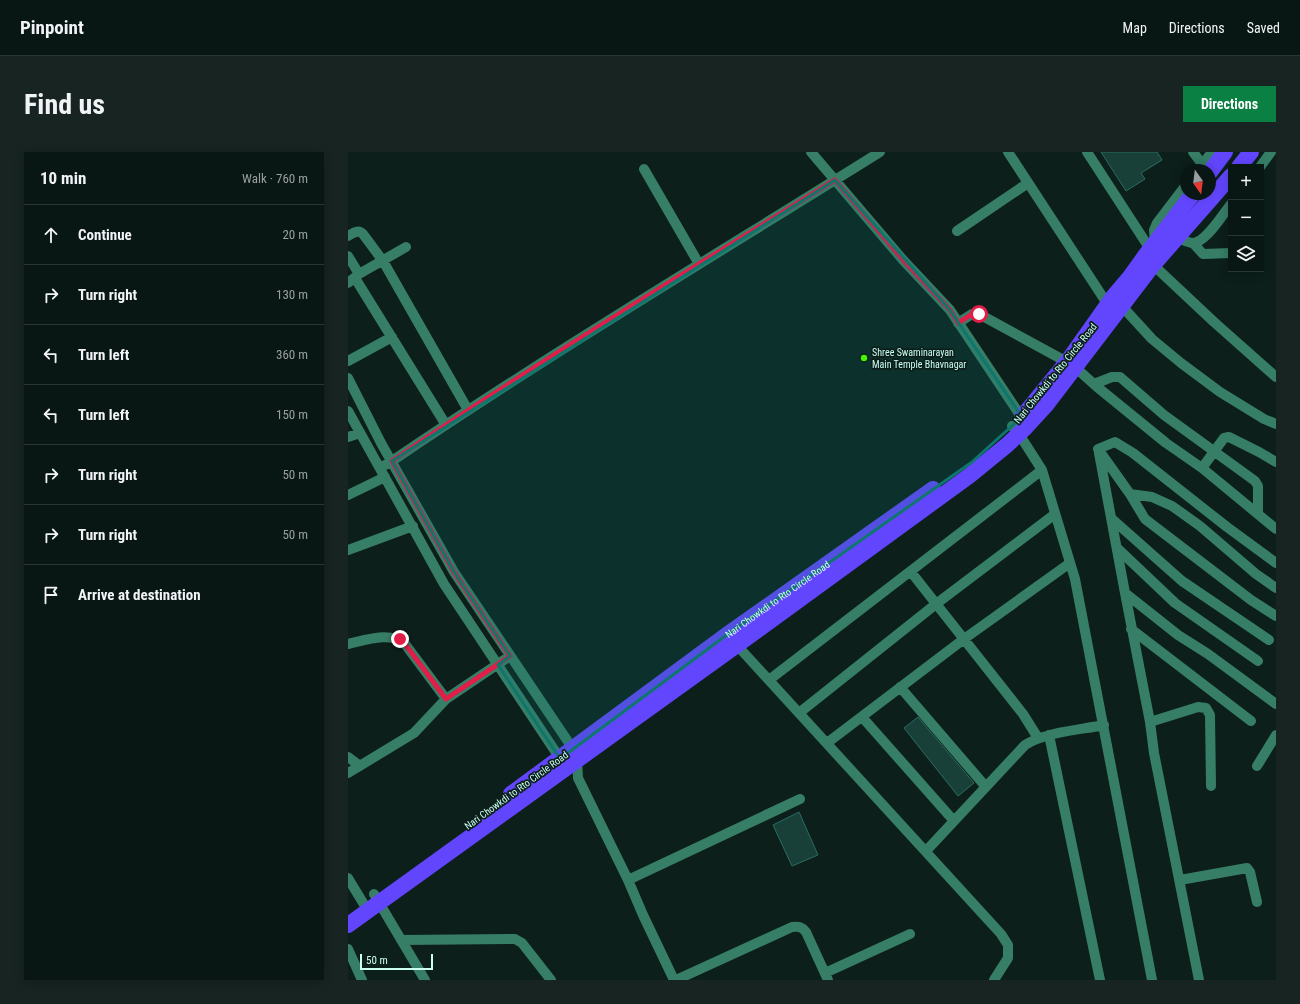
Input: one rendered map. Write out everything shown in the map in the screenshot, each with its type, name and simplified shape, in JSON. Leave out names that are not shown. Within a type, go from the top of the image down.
[{"type":"highway","points":[[1209,164],[1225,152]]},
{"type":"highway","points":[[1241,164],[1251,152]]},
{"type":"highway","points":[[1153,250],[1177,238],[1228,179]]},
{"type":"highway","points":[[1153,250],[1189,200]]},
{"type":"highway","name":"Nari Chowkdi to Rto Circle Road","points":[[348,913],[371,902],[571,763],[732,640],[1020,426],[1071,364],[1115,303],[1130,277],[1153,250]]},
{"type":"highway","points":[[348,925],[371,902]]},
{"type":"street","points":[[811,152],[903,260],[950,310],[1020,426],[1042,470],[1078,589],[1152,980]]},
{"type":"street","points":[[380,468],[468,410],[699,264],[880,152]]},
{"type":"street","points":[[1008,152],[1028,183],[1115,303],[1152,339],[1181,363],[1220,392],[1264,419],[1276,424]]},
{"type":"street","points":[[1087,152],[1153,250],[1214,322],[1276,377]]},
{"type":"street","points":[[1193,152],[1200,164]]},
{"type":"street","points":[[1206,164],[1212,152]]},
{"type":"street","points":[[1262,164],[1271,152]]},
{"type":"street","points":[[644,169],[699,264]]},
{"type":"street","points":[[957,231],[1028,183]]},
{"type":"street","points":[[1153,250],[1154,230],[1157,223],[1180,193]]},
{"type":"street","points":[[1192,243],[1199,241],[1206,236],[1228,208]]},
{"type":"street","points":[[348,236],[356,231],[361,232],[383,261],[468,410]]},
{"type":"street","points":[[1177,238],[1192,243],[1203,254],[1228,253]]},
{"type":"street","points":[[354,278],[406,247]]},
{"type":"street","points":[[348,256],[354,278],[446,425]]},
{"type":"street","points":[[958,323],[972,314],[979,314],[1071,364],[1166,443],[1202,468],[1276,529]]},
{"type":"street","points":[[348,361],[392,337]]},
{"type":"street","points":[[1094,384],[1112,377],[1120,377],[1160,412],[1255,481],[1258,486],[1258,514]]},
{"type":"street","points":[[348,378],[381,443],[454,572],[510,656],[571,763],[675,980],[792,927],[798,926],[803,928],[806,932],[827,977],[910,934]]},
{"type":"street","points":[[348,411],[444,584],[498,665],[571,763]]},
{"type":"street","points":[[348,437],[360,433]]},
{"type":"street","points":[[1202,468],[1224,438],[1229,437],[1260,452],[1276,462]]},
{"type":"street","points":[[1098,449],[1115,442],[1134,453],[1227,527],[1276,563]]},
{"type":"street","points":[[1098,449],[1130,494],[1145,519],[1251,600],[1276,616]]},
{"type":"street","points":[[1098,449],[1131,629],[1150,722],[1154,752],[1200,980]]},
{"type":"street","points":[[769,680],[1042,470]]},
{"type":"street","points":[[348,495],[385,477]]},
{"type":"street","points":[[1130,494],[1152,497],[1172,506],[1219,541],[1256,574],[1276,588]]},
{"type":"street","points":[[798,713],[936,604],[1055,514]]},
{"type":"street","points":[[1112,519],[1182,581],[1269,640]]},
{"type":"street","points":[[348,550],[413,526]]},
{"type":"street","points":[[1117,548],[1175,603],[1258,661]]},
{"type":"street","points":[[827,744],[964,639],[1070,563]]},
{"type":"street","points":[[911,572],[1023,714],[1038,738]]},
{"type":"street","points":[[1125,593],[1178,635],[1208,654],[1276,704]]},
{"type":"street","points":[[1131,629],[1251,720]]},
{"type":"street","points":[[348,644],[385,637],[400,639],[446,699]]},
{"type":"street","points":[[732,640],[1001,934],[1008,945],[1008,958],[994,980]]},
{"type":"street","points":[[348,773],[414,733],[446,699],[510,656]]},
{"type":"street","points":[[900,687],[986,787]]},
{"type":"street","points":[[1150,722],[1198,707],[1206,708],[1210,715],[1211,786]]},
{"type":"street","points":[[862,717],[954,821]]},
{"type":"street","points":[[926,851],[1025,745],[1038,738],[1049,735],[1104,725]]},
{"type":"street","points":[[1049,735],[1100,980]]},
{"type":"street","points":[[1257,766],[1276,735]]},
{"type":"street","points":[[348,758],[360,766]]},
{"type":"street","points":[[628,880],[800,799]]},
{"type":"street","points":[[1180,880],[1247,868],[1250,872],[1257,902]]},
{"type":"street","points":[[348,878],[371,902],[402,940],[425,980]]},
{"type":"street","points":[[402,940],[515,939],[522,943],[551,980]]},
{"type":"street","points":[[348,949],[362,980]]},
{"type":"highlighted area","points":[[835,180],[950,310],[1022,417],[972,462],[728,634],[560,759],[498,665],[510,656],[454,572],[392,461]]},
{"type":"building","points":[[1101,152],[1157,152],[1162,160],[1141,173],[1145,179],[1126,191]]},
{"type":"building","points":[[918,717],[974,783],[958,796],[904,728]]},
{"type":"building","points":[[799,812],[818,855],[792,866],[773,825]]},
{"type":"place","name":"Shree Swaminarayan Main Temple Bhavnagar","points":[[864,358]]},
{"type":"route","points":[[400,639],[446,699],[510,656],[454,572],[392,461],[468,410],[835,180],[903,260],[950,310],[958,323],[968,315],[976,313],[979,314]]}]
